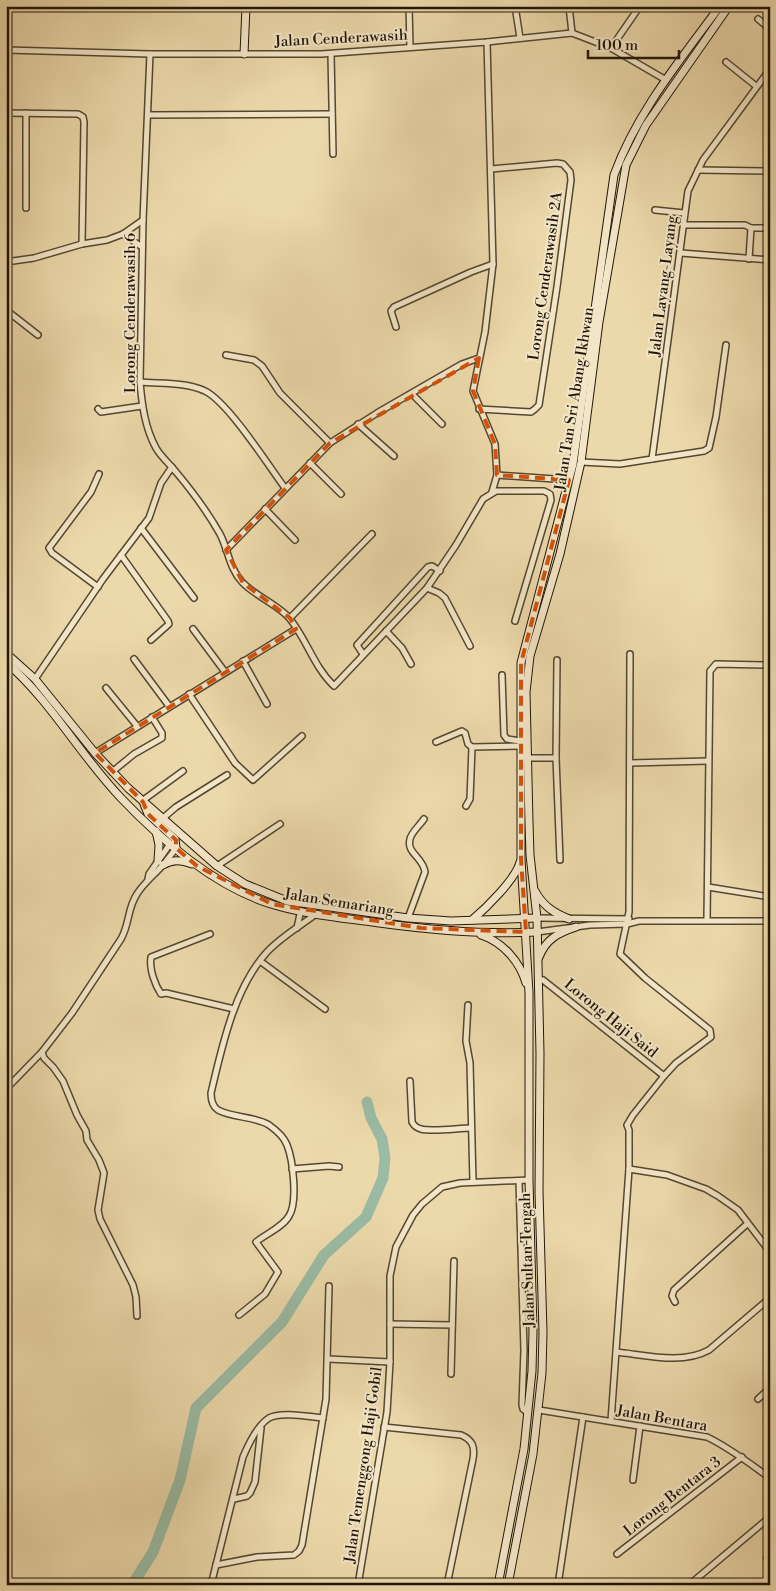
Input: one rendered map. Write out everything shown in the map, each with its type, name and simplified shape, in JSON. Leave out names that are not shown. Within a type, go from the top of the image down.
[{"type":"main road","points":[[244,54],[246,6]]},
{"type":"main road","points":[[666,80],[720,6]]},
{"type":"main road","name":"Jalan Tan Sri Abang Ikhwan","points":[[526,823],[528,758],[526,692],[530,656],[560,554],[581,462],[599,322],[626,165],[646,125],[729,6]]},
{"type":"main road","name":"Jalan Tan Sri Abang Ikhwan","points":[[526,823],[520,744],[521,663],[573,464],[614,174],[624,148],[666,80]]},
{"type":"main road","name":"Jalan Semariang","points":[[6,653],[35,679],[112,772],[162,819],[217,866],[245,884],[287,901],[408,918],[451,921],[536,918]]},
{"type":"main road","name":"Jalan Semariang","points":[[6,662],[40,698],[120,797],[197,866],[226,883],[272,904],[316,914],[474,933],[537,932]]},
{"type":"main road","points":[[143,801],[148,814],[175,839],[173,846]]},
{"type":"main road","name":"Jalan Sultan Tengah","points":[[498,1585],[519,1481],[528,1413],[534,1331],[529,1180],[529,993],[521,858],[526,823]]},
{"type":"main road","name":"Jalan Sultan Tengah","points":[[508,1585],[528,1484],[539,1410],[543,1332],[539,1192],[540,1053],[537,932],[526,823]]},
{"type":"main road","points":[[156,831],[160,863],[181,860],[197,866]]},
{"type":"main road","points":[[471,921],[482,912],[513,876],[521,858]]},
{"type":"main road","points":[[533,886],[538,896],[552,912],[569,919]]},
{"type":"main road","points":[[537,961],[542,948],[547,942],[554,936],[576,927]]},
{"type":"main road","points":[[474,933],[494,941],[516,962],[524,976],[529,993]]},
{"type":"street","points":[[409,6],[410,47]]},
{"type":"street","points":[[515,6],[520,38]]},
{"type":"street","points":[[568,6],[572,33]]},
{"type":"street","points":[[611,48],[640,6]]},
{"type":"street","points":[[758,19],[770,29]]},
{"type":"street","name":"Jalan Cenderawasih","points":[[6,50],[150,54],[331,54],[487,42],[572,33],[611,48],[666,80]]},
{"type":"street","points":[[440,571],[432,566],[428,567],[357,645],[363,654],[427,588],[440,571],[483,499],[492,492],[497,475],[495,444],[473,391],[485,332],[492,264],[487,42]]},
{"type":"street","name":"Lorong Cenderawasih 6","points":[[150,54],[142,248],[140,382],[142,406],[149,432],[157,450],[209,516],[221,536],[233,569],[243,584],[290,618],[324,676],[334,686],[363,654]]},
{"type":"street","points":[[331,54],[333,154]]},
{"type":"street","points":[[726,62],[756,86]]},
{"type":"street","name":"Jalan Layang-Layang","points":[[652,459],[688,191],[703,160],[756,86],[768,76],[770,69]]},
{"type":"street","points":[[6,113],[78,114],[83,119],[82,244]]},
{"type":"street","points":[[26,113],[26,208]]},
{"type":"street","points":[[148,115],[332,114]]},
{"type":"street","name":"Lorong Cenderawasih 2A","points":[[479,409],[530,412],[536,409],[557,287],[571,180],[570,172],[563,164],[491,169]]},
{"type":"street","points":[[698,170],[770,171]]},
{"type":"street","points":[[656,210],[684,213]]},
{"type":"street","points":[[6,262],[34,258],[82,244],[107,240],[123,234],[143,220]]},
{"type":"street","points":[[684,225],[745,225],[751,228],[768,228]]},
{"type":"street","points":[[749,259],[751,228]]},
{"type":"street","points":[[123,234],[142,248]]},
{"type":"street","points":[[681,253],[770,260]]},
{"type":"street","points":[[396,327],[391,311],[394,307],[492,264]]},
{"type":"street","points":[[6,310],[38,335]]},
{"type":"street","points":[[581,462],[620,464],[704,452],[709,448],[716,417],[726,345]]},
{"type":"street","points":[[226,355],[254,360],[262,366],[280,393],[330,444]]},
{"type":"street","points":[[226,550],[330,444],[358,424],[462,364],[479,358]]},
{"type":"street","points":[[140,382],[187,386],[214,396],[240,426],[285,488]]},
{"type":"street","points":[[412,394],[442,424]]},
{"type":"street","points":[[98,409],[101,412],[142,406]]},
{"type":"street","points":[[358,424],[394,456]]},
{"type":"street","points":[[310,463],[341,494]]},
{"type":"street","points":[[35,679],[98,587],[149,518],[161,483],[172,467]]},
{"type":"street","points":[[98,587],[52,553],[49,548],[91,492],[99,474]]},
{"type":"street","points":[[497,475],[568,480]]},
{"type":"street","points":[[492,492],[544,491],[552,497],[515,621]]},
{"type":"street","points":[[265,509],[295,540]]},
{"type":"street","points":[[141,528],[194,598]]},
{"type":"street","points":[[290,618],[372,534]]},
{"type":"street","points":[[121,555],[168,620],[169,624],[167,627],[151,640]]},
{"type":"street","points":[[427,588],[445,598],[470,646]]},
{"type":"street","points":[[193,629],[225,672]]},
{"type":"street","points":[[95,753],[296,629]]},
{"type":"street","points":[[386,631],[402,648],[411,664]]},
{"type":"street","points":[[611,1421],[629,1169],[629,1130],[627,1125],[676,1063],[711,1037],[711,1033],[701,1023],[621,956],[620,949],[629,912],[630,654]]},
{"type":"street","points":[[134,659],[169,706]]},
{"type":"street","points":[[557,660],[556,758],[560,860]]},
{"type":"street","points":[[243,661],[267,704]]},
{"type":"street","points":[[707,920],[710,671],[716,664],[770,665]]},
{"type":"street","points":[[502,675],[504,735],[507,740],[520,744]]},
{"type":"street","points":[[106,688],[137,726]]},
{"type":"street","points":[[189,694],[235,763],[253,780],[302,736]]},
{"type":"street","points":[[112,772],[134,754],[162,738],[162,733],[152,717]]},
{"type":"street","points":[[436,742],[462,731],[468,744],[472,747],[520,744]]},
{"type":"street","points":[[466,806],[470,799],[472,747]]},
{"type":"street","points":[[528,758],[556,758]]},
{"type":"street","points":[[630,763],[708,761]]},
{"type":"street","points":[[143,801],[183,771]]},
{"type":"street","points":[[162,819],[176,807],[226,775]]},
{"type":"street","points":[[408,918],[424,872],[424,865],[409,846],[410,838],[424,819]]},
{"type":"street","points":[[217,866],[280,824]]},
{"type":"street","points":[[6,1089],[42,1052],[72,1013],[121,939],[127,928],[129,910],[137,894],[173,846]]},
{"type":"street","points":[[708,887],[770,897]]},
{"type":"street","points":[[297,929],[300,914],[298,911]]},
{"type":"street","points":[[239,1315],[265,1294],[278,1272],[256,1242],[289,1218],[292,1212],[294,1200],[292,1170],[287,1146],[283,1138],[272,1128],[259,1121],[219,1110],[212,1104],[211,1093],[234,1009],[260,961],[268,951],[316,914]]},
{"type":"street","points":[[536,918],[628,921],[770,921]]},
{"type":"street","points":[[537,932],[628,921]]},
{"type":"street","points":[[210,934],[151,957],[150,963],[155,981],[161,994],[234,1009]]},
{"type":"street","points":[[260,961],[325,1009]]},
{"type":"street","name":"Lorong Haji Said","points":[[543,980],[664,1076]]},
{"type":"street","points":[[468,1005],[466,1041],[470,1063],[473,1182]]},
{"type":"street","points":[[42,1052],[44,1058],[63,1080],[77,1115],[86,1131],[87,1140],[99,1160],[104,1173],[98,1210],[100,1219],[133,1285],[137,1316]]},
{"type":"street","points":[[410,1082],[412,1122],[414,1126],[427,1130],[471,1128]]},
{"type":"street","points":[[292,1170],[339,1167]]},
{"type":"street","points":[[629,1169],[667,1175],[706,1189],[738,1210],[770,1252]]},
{"type":"street","name":"Jalan Temenggong Haji Gobil","points":[[358,1585],[384,1427],[390,1362],[390,1276],[396,1247],[413,1215],[422,1204],[442,1187],[451,1184],[473,1182],[529,1180]]},
{"type":"street","points":[[519,1181],[524,1350],[522,1405],[523,1409],[528,1413]]},
{"type":"street","points":[[675,1302],[672,1296],[674,1290],[747,1224]]},
{"type":"street","points":[[451,1374],[454,1261]]},
{"type":"street","points":[[216,1565],[257,1557],[294,1554],[299,1551],[304,1536],[326,1399],[329,1286]]},
{"type":"street","points":[[616,1352],[668,1358],[700,1355],[709,1350],[770,1298]]},
{"type":"street","points":[[390,1324],[452,1325]]},
{"type":"street","points":[[328,1360],[390,1362]]},
{"type":"street","points":[[758,1398],[770,1388]]},
{"type":"street","name":"Jalan Bentara","points":[[539,1410],[707,1437],[742,1457],[770,1478]]},
{"type":"street","points":[[211,1585],[247,1446],[254,1435],[268,1419],[276,1416],[288,1415],[323,1418]]},
{"type":"street","points":[[558,1585],[583,1417]]},
{"type":"street","points":[[633,1480],[640,1426]]},
{"type":"street","points":[[384,1427],[461,1436],[471,1441],[474,1446],[447,1585]]},
{"type":"street","points":[[234,1499],[247,1496],[253,1488],[261,1428]]},
{"type":"street","name":"Lorong Bentara 3","points":[[617,1554],[742,1457]]},
{"type":"street","points":[[689,1585],[770,1517]]},
{"type":"highlighted area","points":[[479,358],[473,391],[495,444],[497,475],[569,480],[521,663],[521,859],[526,932],[421,928],[272,904],[197,866],[176,848],[176,840],[148,814],[143,802],[95,753],[296,629],[290,618],[243,583],[226,550],[330,443]]},
{"type":"waterway","points":[[132,1585],[153,1552],[180,1480],[196,1408],[282,1322],[324,1255],[366,1217],[383,1178],[385,1158],[382,1139],[371,1118],[367,1102]]}]
